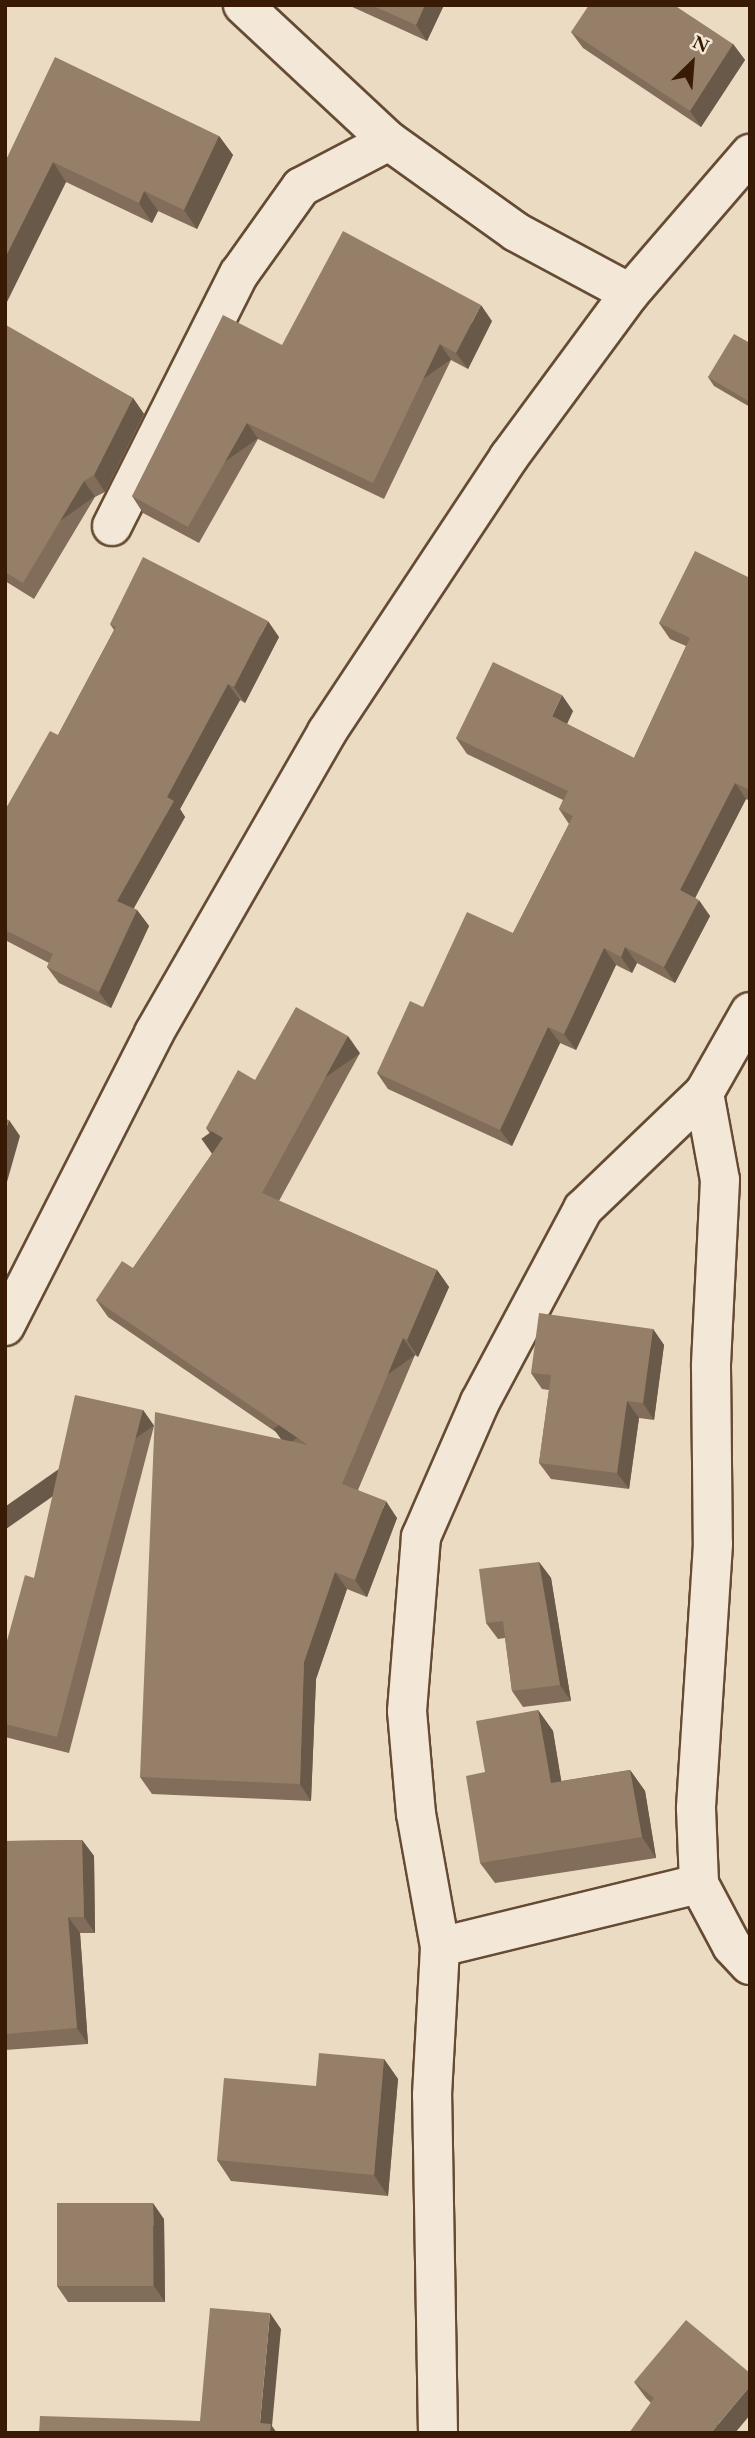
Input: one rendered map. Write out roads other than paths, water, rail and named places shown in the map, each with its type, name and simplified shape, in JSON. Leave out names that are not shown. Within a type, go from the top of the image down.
[{"type":"street","points":[[243,5],[389,141],[516,232],[630,293]]},
{"type":"street","points":[[112,526],[239,274],[293,198],[301,187],[389,141]]},
{"type":"street","points":[[5,1326],[154,1033],[327,732],[509,457],[630,293],[750,154]]},
{"type":"street","points":[[438,2433],[432,2095],[440,1947],[416,1814],[407,1711],[421,1537],[480,1402],[583,1209],[704,1093],[750,1012]]},
{"type":"street","points":[[704,1093],[720,1180],[711,1367],[713,1544],[696,1808],[699,1884],[732,1946],[750,1965]]},
{"type":"street","points":[[440,1947],[699,1884]]}]
